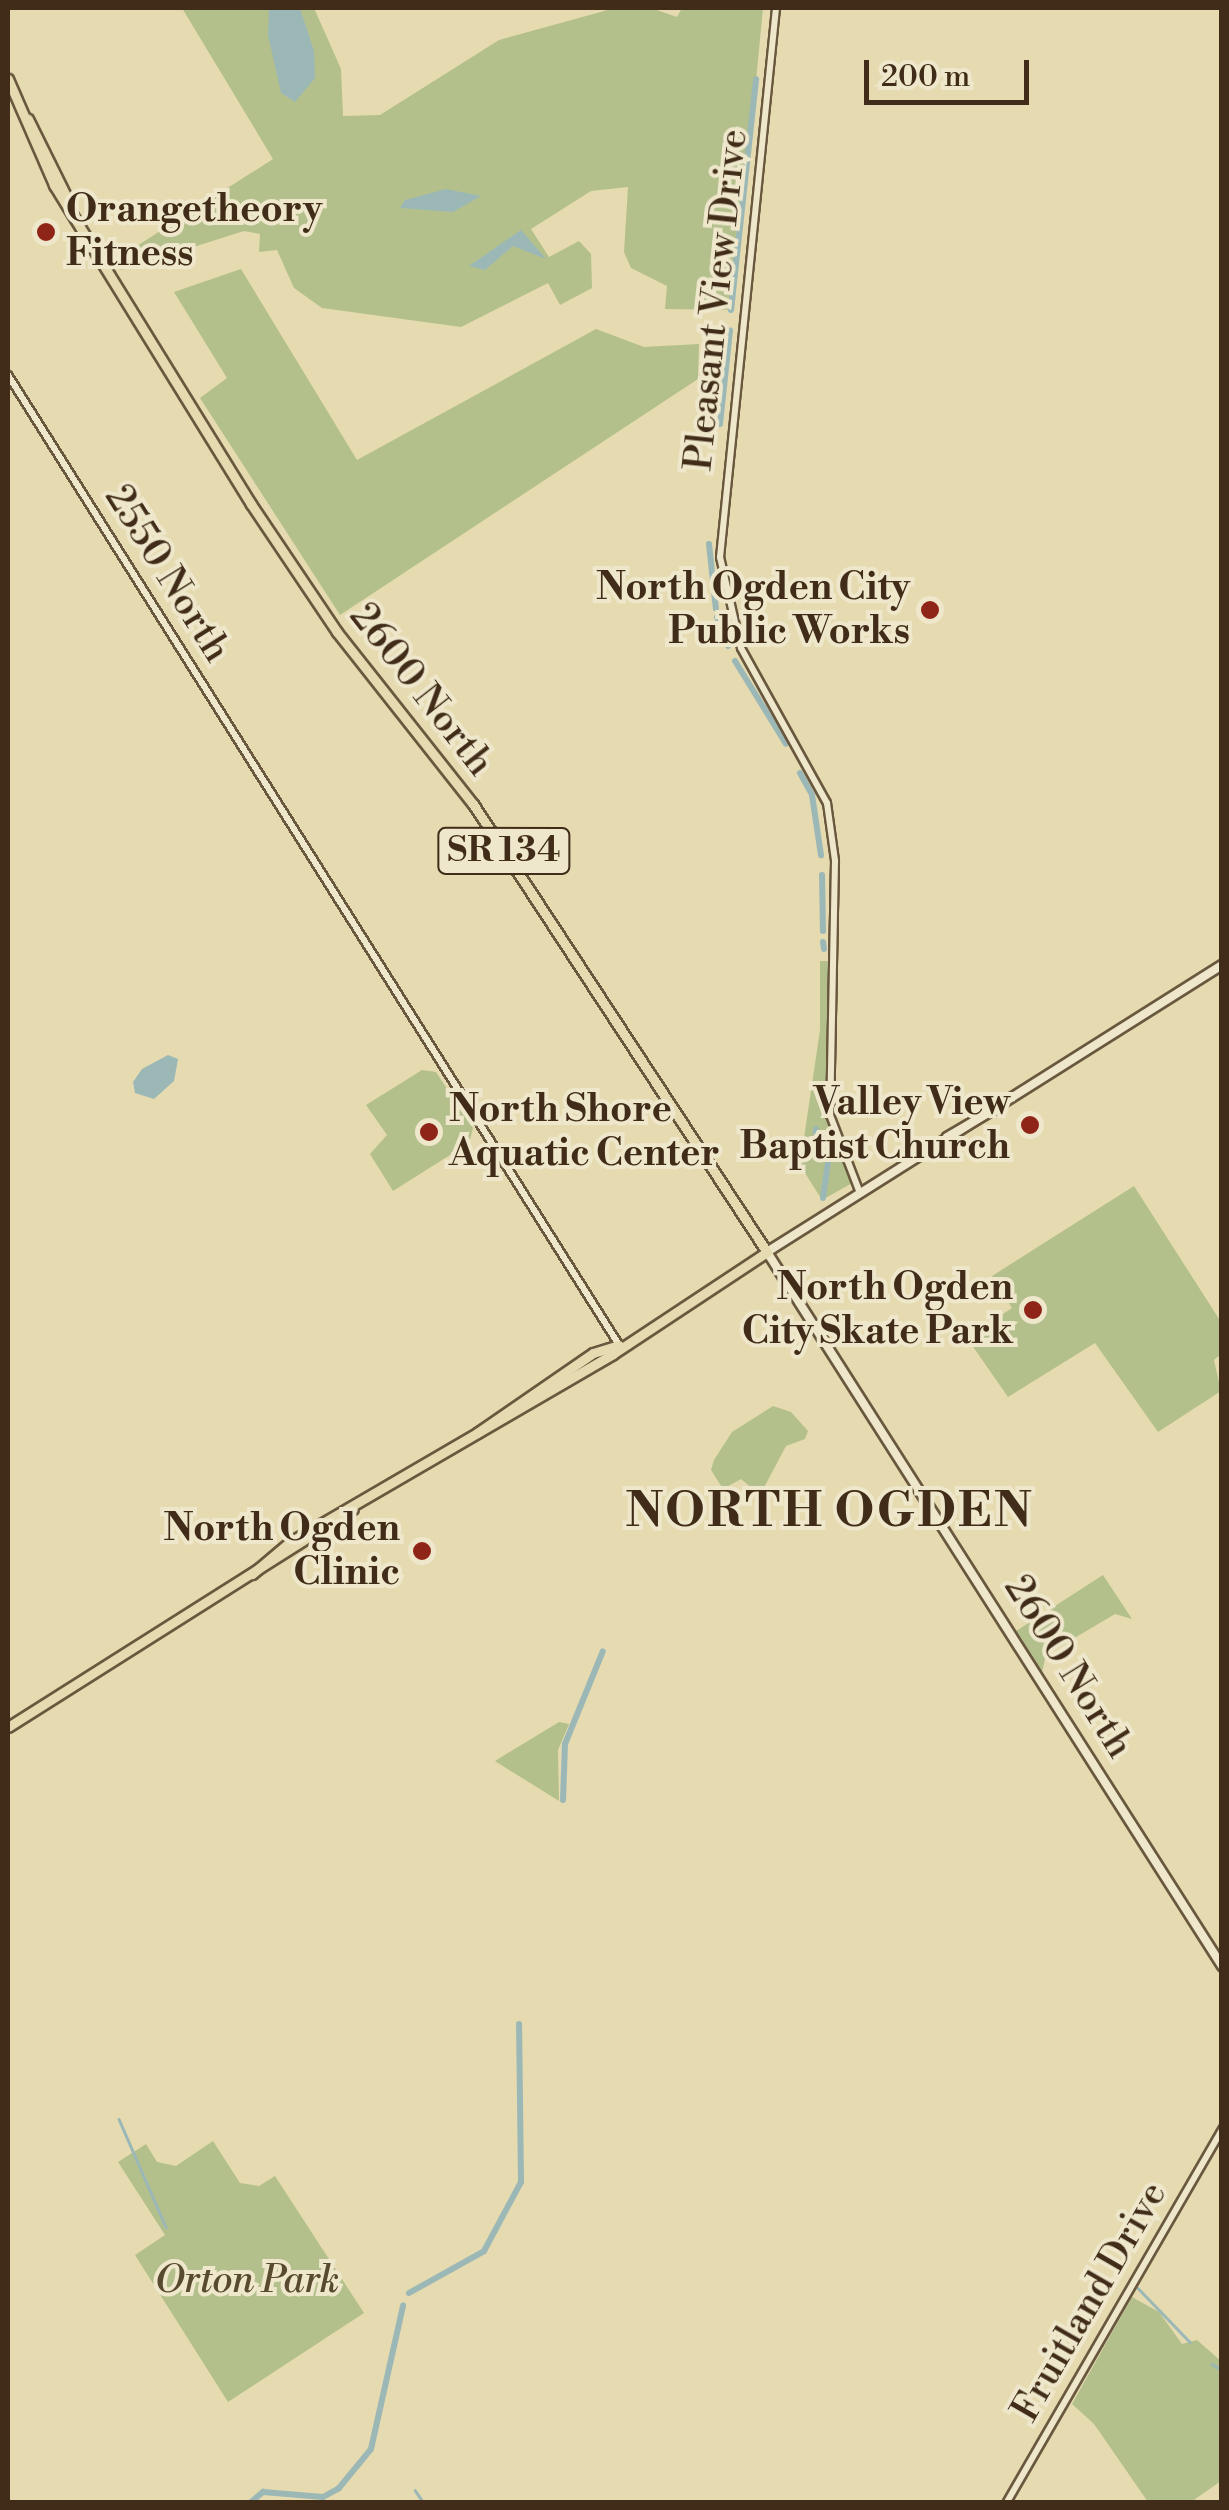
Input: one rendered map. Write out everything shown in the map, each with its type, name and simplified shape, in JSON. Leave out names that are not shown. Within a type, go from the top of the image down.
[{"type":"main road","name":"2600 North","points":[[8,78],[67,201],[127,307],[308,592],[473,804],[767,1252],[1222,1966]]},
{"type":"main road","points":[[476,1433],[534,1402],[1222,965]]},
{"type":"main road","points":[[8,1727],[252,1574],[290,1542],[353,1509],[476,1433],[608,1344],[619,1345]]},
{"type":"street","name":"Pleasant View Drive","points":[[776,8],[720,557],[726,598],[741,648],[827,803],[835,880],[830,1115],[854,1170]]},
{"type":"street","name":"2550 North","points":[[8,375],[619,1345]]},
{"type":"street","points":[[854,1170],[871,1186]]},
{"type":"street","points":[[854,1170],[860,1193]]},
{"type":"street","name":"Fruitland Drive","points":[[1007,2502],[1222,2130]]},
{"type":"green space","points":[[182,8],[314,8],[341,69],[343,116],[380,115],[499,40],[615,8],[651,8],[677,17],[682,8],[763,8],[734,310],[665,309],[667,286],[631,268],[624,252],[628,187],[591,191],[531,229],[549,257],[579,241],[591,254],[592,288],[560,305],[548,283],[461,327],[322,308],[294,288],[277,250],[259,252],[260,234],[244,231],[121,270],[115,260],[273,159]]},
{"type":"green space","points":[[241,269],[357,460],[596,329],[644,347],[699,344],[698,379],[340,615],[200,398],[227,378],[174,292]]},
{"type":"green space","points":[[820,961],[832,961],[824,1114],[854,1182],[822,1200],[800,1165],[820,1030]]},
{"type":"green space","name":"North Shore Aquatic Center","points":[[422,1070],[436,1072],[473,1128],[469,1143],[393,1191],[370,1154],[387,1135],[366,1105]]},
{"type":"green space","points":[[1134,1186],[1221,1322],[1221,1354],[1214,1360],[1221,1391],[1158,1432],[1095,1343],[1008,1397],[967,1338],[1012,1308],[992,1276]]},
{"type":"green space","points":[[773,1406],[791,1412],[808,1431],[805,1439],[786,1446],[760,1495],[741,1479],[723,1489],[711,1470],[714,1460],[732,1432]]},
{"type":"green space","points":[[1103,1575],[1132,1619],[1115,1614],[1046,1655],[1042,1672],[1016,1631]]},
{"type":"green space","points":[[559,1722],[569,1724],[558,1750],[559,1801],[495,1761]]},
{"type":"green space","name":"Orton Park","points":[[213,2141],[240,2183],[259,2186],[275,2176],[364,2313],[228,2402],[135,2255],[165,2235],[118,2162],[146,2144],[157,2162],[176,2166]]},
{"type":"green space","points":[[1132,2297],[1159,2312],[1182,2344],[1197,2340],[1221,2361],[1221,2481],[1191,2502],[1148,2502],[1094,2424],[1072,2404]]},
{"type":"water","points":[[269,8],[300,8],[314,51],[315,78],[295,102],[281,93],[268,35]]},
{"type":"water","points":[[446,189],[481,196],[453,212],[400,208],[405,200]]},
{"type":"water","points":[[521,230],[546,259],[513,246],[485,270],[469,266]]},
{"type":"water","points":[[168,1055],[178,1059],[174,1081],[154,1099],[135,1093],[133,1082],[142,1069]]},
{"type":"waterway","points":[[731,310],[756,79]]},
{"type":"waterway","points":[[720,424],[730,331]]},
{"type":"waterway","points":[[709,544],[716,609]]},
{"type":"waterway","points":[[717,617],[728,646]]},
{"type":"waterway","points":[[735,661],[786,744]]},
{"type":"waterway","points":[[800,773],[812,795],[821,855]]},
{"type":"waterway","points":[[822,875],[823,931]]},
{"type":"waterway","points":[[823,942],[824,949]]},
{"type":"waterway","points":[[816,1129],[817,1142]]},
{"type":"waterway","points":[[823,1198],[828,1163]]},
{"type":"waterway","points":[[563,1800],[565,1744],[603,1651]]},
{"type":"waterway","points":[[409,2293],[484,2251],[521,2182],[519,2024]]},
{"type":"waterway","points":[[119,2119],[166,2227]]},
{"type":"waterway","points":[[1138,2288],[1190,2342]]},
{"type":"waterway","points":[[251,2502],[263,2492],[323,2497],[339,2488],[371,2449],[403,2306]]},
{"type":"waterway","points":[[1212,2364],[1222,2370]]},
{"type":"waterway","points":[[415,2490],[423,2502]]},
{"type":"place","name":"Orangetheory Fitness","points":[[46,232]]},
{"type":"place","name":"North Ogden City Public Works","points":[[930,610]]},
{"type":"place","name":"Valley View Baptist Church","points":[[1030,1125]]},
{"type":"place","name":"North Shore Aquatic Center","points":[[429,1132]]},
{"type":"place","name":"North Ogden City Skate Park","points":[[1033,1310]]},
{"type":"place","name":"North Ogden Clinic","points":[[422,1551]]},
{"type":"district","name":"NORTH OGDEN","points":[[830,1513]]}]
